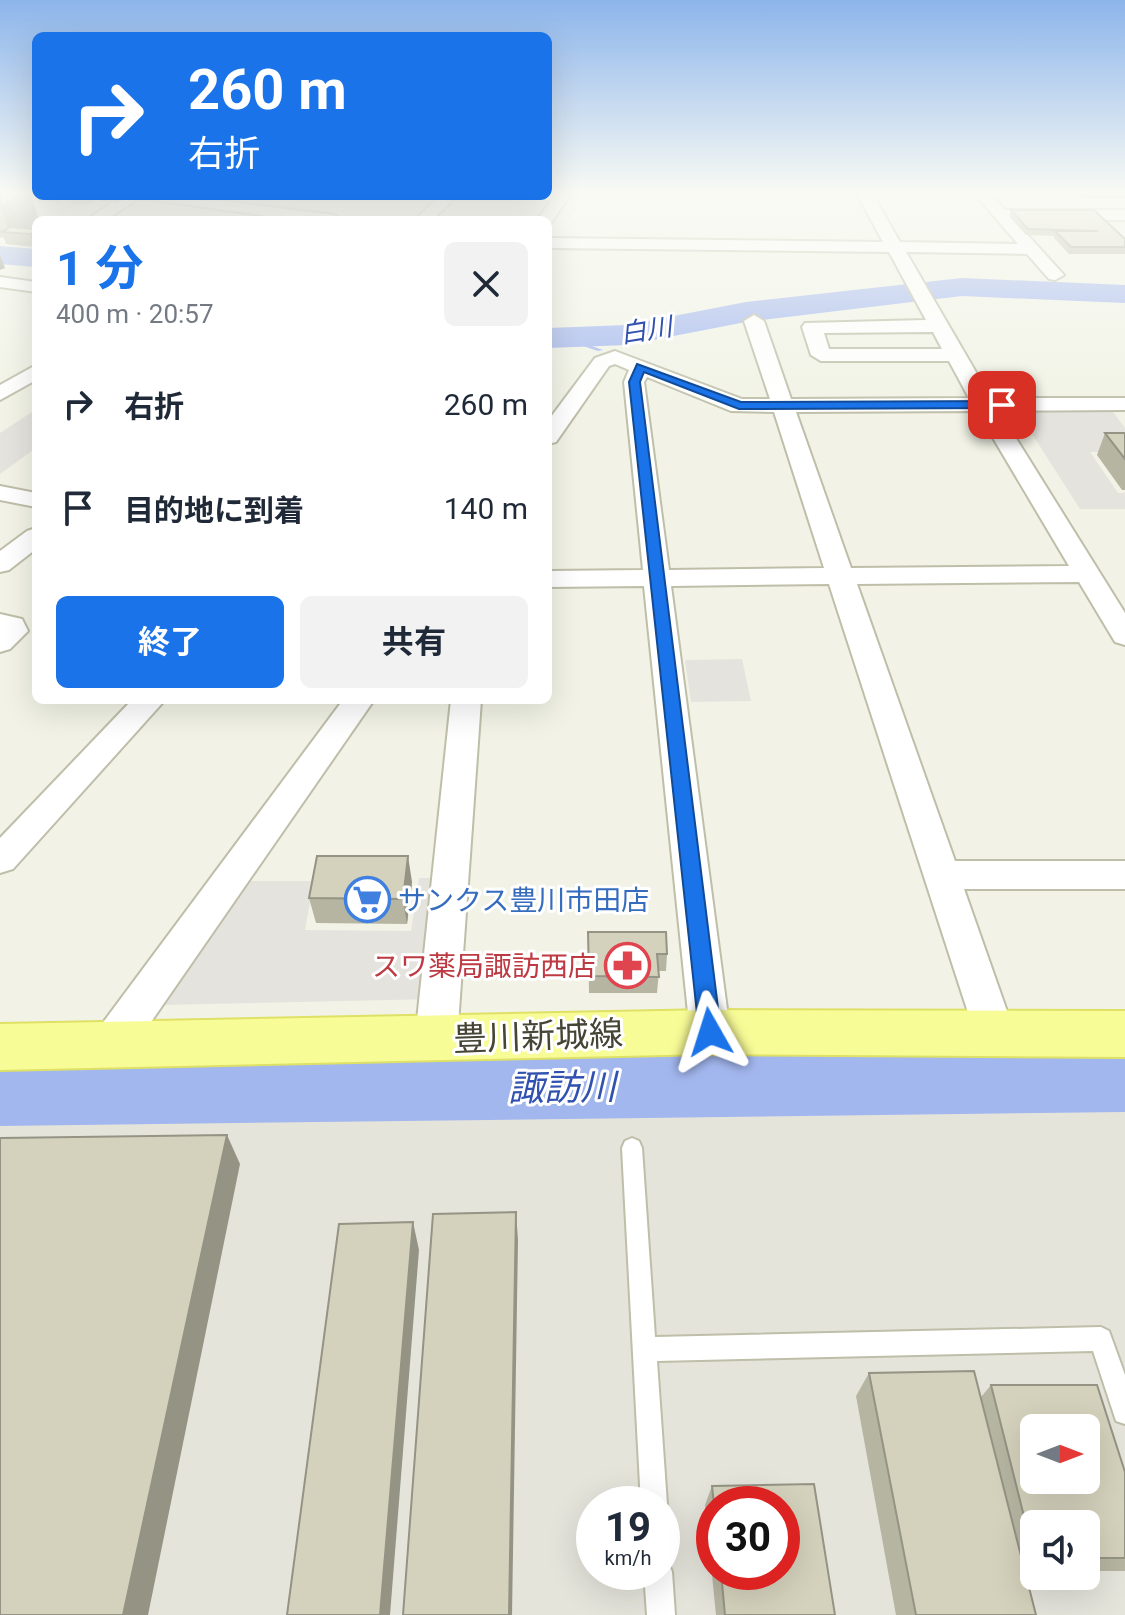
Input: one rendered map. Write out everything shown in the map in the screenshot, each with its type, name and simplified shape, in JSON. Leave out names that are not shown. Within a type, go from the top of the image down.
[{"type":"main road","name":"豊川新城線","points":[[0,1047],[710,1032],[1125,1034]]},
{"type":"street","points":[[907,267],[984,405],[1125,636]]},
{"type":"street","points":[[1048,267],[1055,275]]},
{"type":"street","points":[[0,280],[17,268]]},
{"type":"street","points":[[0,280],[32,286]]},
{"type":"street","points":[[754,321],[995,1034]]},
{"type":"street","points":[[939,326],[812,327],[821,355],[955,355]]},
{"type":"street","points":[[552,431],[602,362],[615,357],[739,406],[1125,404]]},
{"type":"street","points":[[641,367],[634,382],[710,1032]]},
{"type":"street","points":[[5,390],[32,373]]},
{"type":"street","points":[[5,390],[32,392]]},
{"type":"street","points":[[0,493],[32,499]]},
{"type":"street","points":[[0,564],[32,539]]},
{"type":"street","points":[[552,579],[1087,574]]},
{"type":"street","points":[[0,622],[12,625],[14,631],[0,643]]},
{"type":"street","points":[[0,860],[146,704]]},
{"type":"street","points":[[111,1045],[356,704]]},
{"type":"street","points":[[436,1039],[466,704]]},
{"type":"street","points":[[941,875],[1125,875]]},
{"type":"lane","points":[[632,1148],[653,1486]]},
{"type":"lane","points":[[644,1349],[1101,1339],[1125,1412]]},
{"type":"lane","points":[[659,1590],[661,1615]]},
{"type":"shaded area","points":[[32,412],[32,451],[0,474],[0,433]]},
{"type":"shaded area","points":[[1018,412],[1113,412],[1125,428],[1125,452],[1090,452],[1118,493],[1125,493],[1125,509],[1080,509]]},
{"type":"shaded area","points":[[742,659],[751,701],[691,702],[685,660]]},
{"type":"shaded area","points":[[419,878],[445,878],[435,999],[161,1005],[247,881],[314,881],[305,930],[411,931]]},
{"type":"shaded area","points":[[1125,1110],[1125,1615],[0,1615],[0,1125]]},
{"type":"building","points":[[1105,433],[1125,433],[1125,459]]},
{"type":"building","points":[[317,856],[408,856],[403,899],[309,898]]},
{"type":"building","points":[[588,932],[666,932],[667,954],[657,954],[659,977],[589,976]]},
{"type":"building","points":[[227,1135],[123,1615],[0,1615],[0,1138]]},
{"type":"building","points":[[516,1212],[509,1615],[403,1615],[433,1214]]},
{"type":"building","points":[[413,1222],[380,1615],[287,1615],[339,1224]]},
{"type":"building","points":[[974,1371],[1020,1552],[1020,1590],[1030,1590],[1036,1615],[916,1615],[869,1373]]},
{"type":"building","points":[[991,1385],[1097,1385],[1125,1472],[1125,1558],[1100,1558],[1100,1510],[1022,1510]]},
{"type":"building","points":[[814,1484],[835,1615],[725,1615],[723,1590],[800,1590],[800,1486],[712,1486]]},
{"type":"waterway","name":"白川","points":[[552,338],[627,335],[746,312],[962,287],[1125,294]]},
{"type":"waterway","points":[[567,339],[600,350]]},
{"type":"waterway","name":"諏訪川","points":[[0,1094],[1125,1080]]},
{"type":"place","name":"サンクス豊川市田店","points":[[367,900]]},
{"type":"place","name":"スワ薬局諏訪西店","points":[[627,966]]},
{"type":"route","points":[[710,1032],[634,382],[641,367],[739,406],[1002,405]]}]
